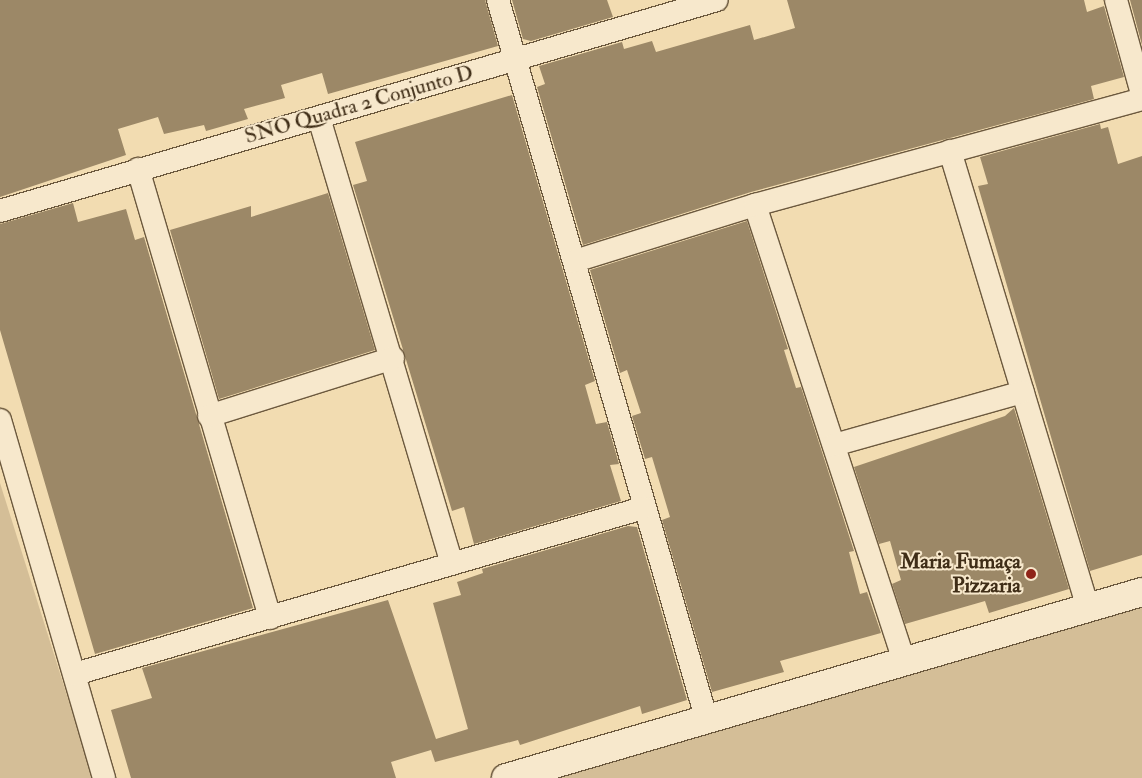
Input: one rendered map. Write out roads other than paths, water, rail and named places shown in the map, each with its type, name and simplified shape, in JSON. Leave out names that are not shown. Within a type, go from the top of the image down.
[{"type":"street","points":[[498,0],[575,260],[643,508],[706,721]]},
{"type":"street","points":[[1116,0],[1142,94]]},
{"type":"street","name":"SNO Quadra 2 Conjunto D","points":[[0,211],[711,1]]},
{"type":"street","points":[[575,260],[755,205],[1142,99]]},
{"type":"street","points":[[319,118],[393,358],[452,564]]},
{"type":"street","points":[[950,151],[1088,608]]},
{"type":"street","points":[[138,169],[209,416],[270,618]]},
{"type":"street","points":[[755,205],[904,662]]},
{"type":"street","points":[[209,416],[393,358]]},
{"type":"street","points":[[834,445],[1023,392]]},
{"type":"street","points":[[0,420],[104,778]]},
{"type":"street","points":[[75,674],[643,508]]},
{"type":"street","points":[[506,778],[1142,592]]},
{"type":"place","name":"Maria Fumaça Pizzaria","points":[[1031,574]]}]
